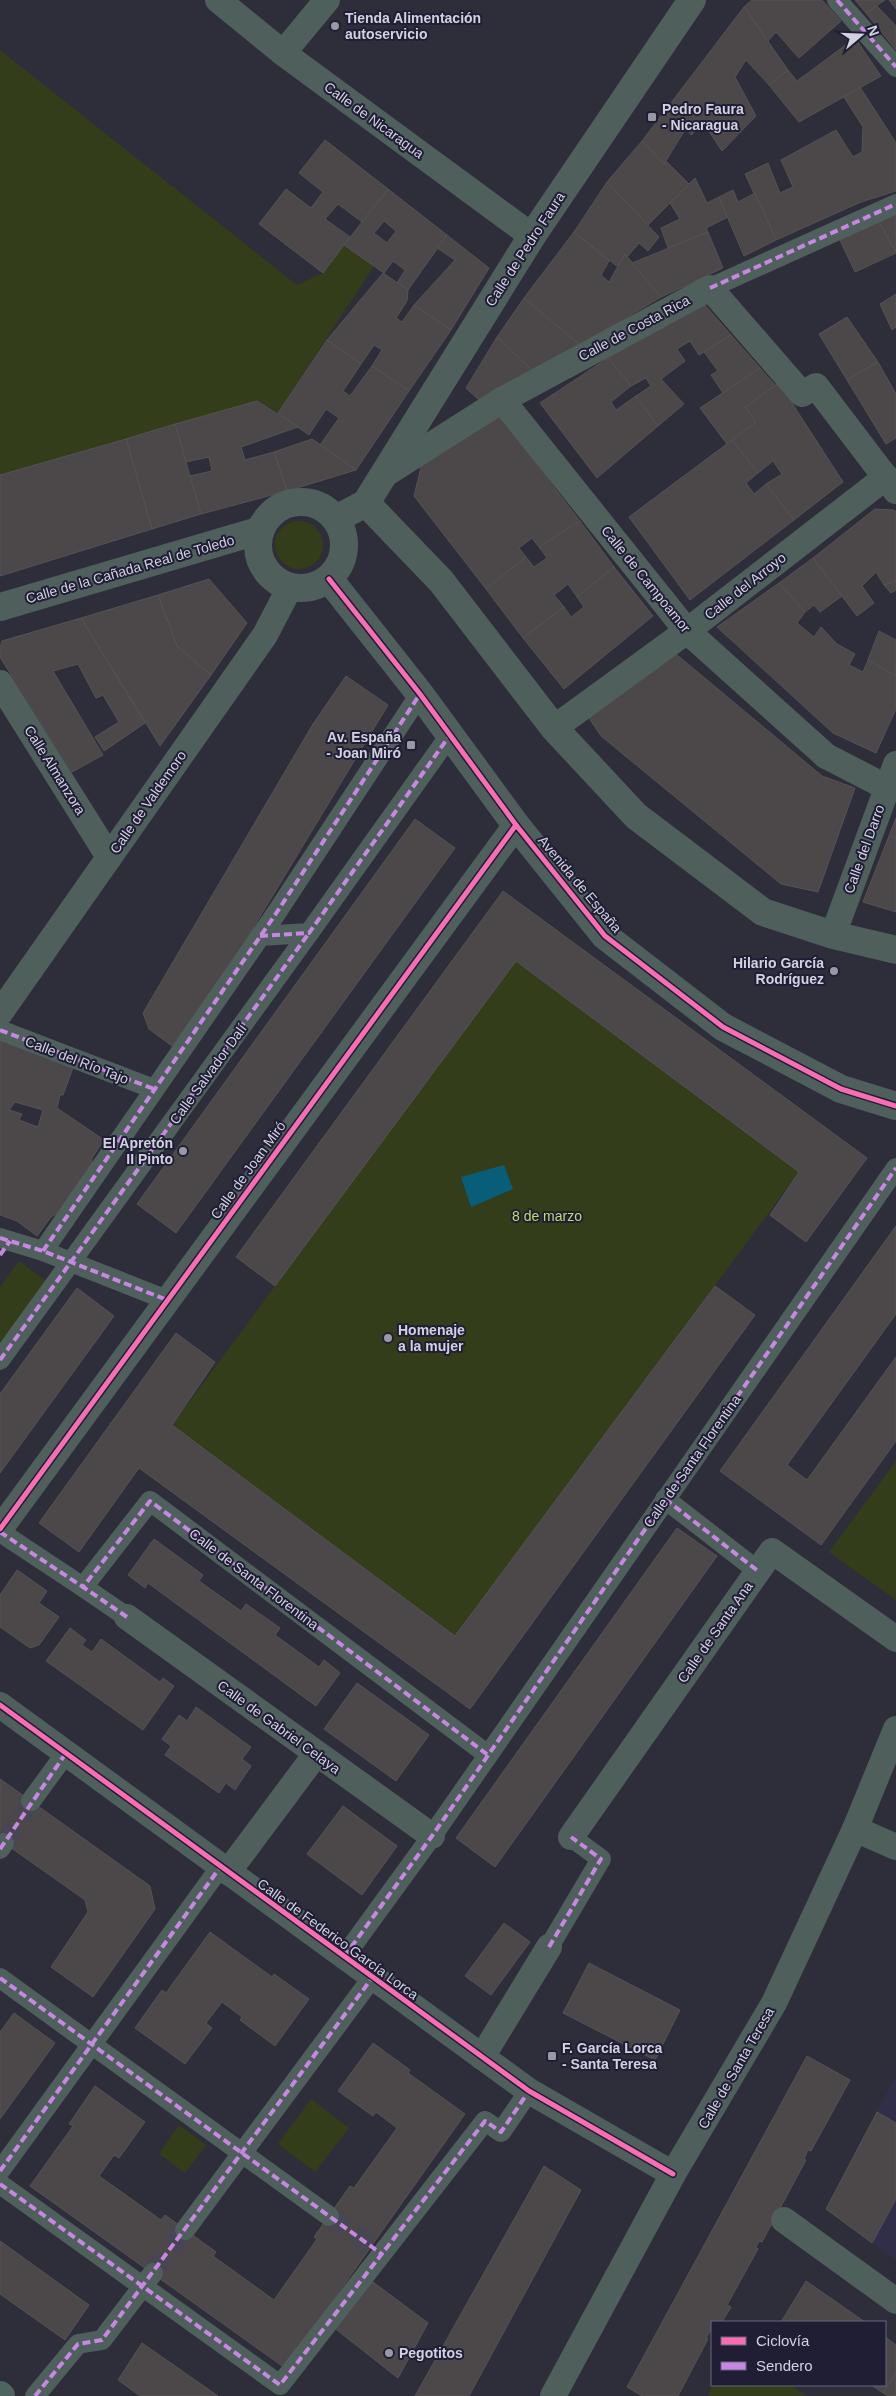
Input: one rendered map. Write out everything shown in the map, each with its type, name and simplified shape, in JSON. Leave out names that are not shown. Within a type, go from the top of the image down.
[{"type":"street","name":"Calle de Nicaragua","points":[[218,0],[283,53],[532,236]]},
{"type":"street","points":[[283,53],[327,0]]},
{"type":"street","name":"Calle de Pedro Faura","points":[[366,503],[532,236],[692,0]]},
{"type":"street","points":[[838,0],[896,67]]},
{"type":"street","name":"Calle de Costa Rica","points":[[384,475],[502,400],[710,288],[896,204]]},
{"type":"street","points":[[710,288],[802,394],[816,386],[891,484]]},
{"type":"street","name":"Calle de Campoamor","points":[[502,400],[687,631],[826,756],[891,775]]},
{"type":"street","name":"Calle del Arroyo","points":[[554,728],[891,484]]},
{"type":"street","points":[[302,502],[316,505],[336,519],[343,533],[344,552],[339,566],[329,579],[307,588],[290,587],[276,580],[263,565],[258,545],[261,530],[272,513],[285,505],[302,502]]},
{"type":"street","points":[[336,519],[366,503],[441,581],[554,728],[636,816],[763,912],[832,935],[896,950]]},
{"type":"street","name":"Calle de la Cañada Real de Toledo","points":[[0,607],[261,530]]},
{"type":"street","name":"Avenida de España","points":[[329,579],[420,694],[516,825],[605,936],[723,1027],[841,1089],[896,1106]]},
{"type":"street","name":"Calle de Valdemoro","points":[[0,1012],[264,635],[290,587]]},
{"type":"street","name":"Calle Almanzora","points":[[0,683],[109,856]]},
{"type":"street","points":[[43,1251],[260,936],[420,694]]},
{"type":"street","name":"Calle Salvador Dalí","points":[[0,1360],[310,933],[450,735]]},
{"type":"street","name":"Calle del Darro","points":[[832,935],[891,775]]},
{"type":"street","name":"Calle de Joan Miró","points":[[0,1530],[516,825]]},
{"type":"street","points":[[260,936],[310,933]]},
{"type":"street","name":"Calle del Río Tajo","points":[[0,1030],[154,1089]]},
{"type":"street","name":"Calle de Santa Florentina","points":[[344,1957],[432,1836],[896,1168]]},
{"type":"street","points":[[3,1244],[43,1251],[167,1300]]},
{"type":"street","points":[[665,1499],[758,1571]]},
{"type":"street","name":"Calle de Santa Florentina","points":[[83,1588],[150,1500],[488,1755]]},
{"type":"street","points":[[0,1530],[127,1617]]},
{"type":"street","name":"Calle de Santa Ana","points":[[571,1837],[772,1551],[896,1639]]},
{"type":"street","name":"Calle de Gabriel Celaya","points":[[127,1617],[432,1836]]},
{"type":"street","name":"Calle de Federico García Lorca","points":[[0,1705],[529,2091],[673,2174]]},
{"type":"street","name":"Calle de Santa Teresa","points":[[553,2396],[673,2174],[774,2003],[855,1829],[896,1728]]},
{"type":"street","points":[[31,1801],[66,1753]]},
{"type":"street","points":[[0,2171],[92,2044],[224,1869],[316,1754]]},
{"type":"street","points":[[855,1829],[896,1847]]},
{"type":"street","points":[[482,2057],[601,1860],[571,1837]]},
{"type":"street","points":[[0,1978],[329,2216]]},
{"type":"street","points":[[185,2230],[372,1978]]},
{"type":"street","points":[[0,2184],[148,2280],[280,2385],[377,2251],[485,2121],[501,2132],[529,2091]]},
{"type":"street","points":[[784,2220],[896,2301]]},
{"type":"street","points":[[35,2396],[78,2344],[102,2340],[148,2280]]},
{"type":"shaded area","points":[[896,2075],[896,2260],[826,2209]]},
{"type":"green space","points":[[0,50],[297,285],[323,273],[344,245],[374,266],[278,413],[257,401],[0,475]]},
{"type":"green space","points":[[299,521],[308,523],[316,528],[321,536],[323,545],[321,554],[316,562],[308,567],[299,569],[290,567],[282,562],[277,554],[275,545],[277,536],[282,528],[290,523]]},
{"type":"green space","name":"8 de marzo","points":[[516,961],[799,1172],[455,1636],[172,1425]]},
{"type":"green space","points":[[19,1261],[47,1282],[0,1346],[0,1287]]},
{"type":"green space","points":[[896,1461],[896,1600],[829,1552]]},
{"type":"green space","points":[[311,2099],[349,2128],[315,2172],[278,2144]]},
{"type":"green space","points":[[179,2125],[206,2145],[185,2173],[159,2154]]},
{"type":"green space","points":[[712,2386],[792,2386],[806,2396],[707,2396]]},
{"type":"water","points":[[504,1165],[513,1189],[471,1207],[461,1177]]},
{"type":"building","points":[[752,0],[822,0],[841,21],[799,58],[776,32],[768,41],[744,7]]},
{"type":"building","points":[[855,0],[885,0],[866,13]]},
{"type":"building","points":[[889,0],[896,0],[896,9]]},
{"type":"building","points":[[877,6],[896,26],[896,50],[866,13]]},
{"type":"building","points":[[744,7],[788,70],[769,85],[746,60],[735,77],[756,116],[722,151],[704,124],[691,135],[686,128],[664,164],[642,141]]},
{"type":"building","points":[[855,38],[881,76],[799,122],[769,85],[788,70],[797,81]]},
{"type":"building","points":[[860,87],[896,143],[896,191],[861,202],[776,240],[745,174],[768,163],[780,193],[793,187],[781,160],[836,130],[853,157],[862,152],[863,127],[844,97]]},
{"type":"building","points":[[325,140],[388,189],[362,222],[338,204],[325,219],[350,237],[323,273],[259,224],[286,189],[311,208],[323,192],[299,173]]},
{"type":"building","points":[[642,141],[664,164],[666,161],[689,184],[648,225],[607,182]]},
{"type":"building","points":[[695,178],[707,203],[719,197],[728,217],[706,228],[708,232],[668,248],[661,228],[680,219],[670,203]]},
{"type":"building","points":[[607,182],[659,237],[648,251],[639,243],[627,257],[625,254],[618,267],[574,232]]},
{"type":"building","points":[[388,189],[447,235],[408,290],[397,283],[405,270],[393,261],[384,273],[344,245]],"holes":[[[384,221],[396,231],[387,243],[374,233]]]},
{"type":"building","points":[[733,190],[738,202],[755,193],[776,240],[744,256],[719,197]]},
{"type":"building","points":[[896,215],[896,253],[878,220]]},
{"type":"building","points":[[878,220],[896,253],[855,272],[839,238]]},
{"type":"building","points":[[574,232],[609,261],[601,275],[609,282],[625,254],[661,297],[580,345],[524,298]]},
{"type":"building","points":[[708,232],[723,268],[661,297],[632,263]]},
{"type":"building","points":[[447,235],[489,268],[451,330],[414,305],[455,260],[437,248]]},
{"type":"building","points":[[383,273],[408,290],[407,301],[396,318],[402,322],[414,305],[451,330],[409,391],[372,366],[382,350],[374,345],[361,364],[327,340]]},
{"type":"building","points":[[896,294],[896,327],[892,330],[880,304]]},
{"type":"building","points":[[524,298],[580,345],[534,372],[497,337]]},
{"type":"building","points":[[704,304],[731,335],[699,355],[690,341],[677,349],[685,361],[661,379],[684,404],[658,426],[636,396],[651,386],[646,378],[631,386],[608,358]]},
{"type":"building","points":[[847,317],[878,362],[847,380],[819,334]]},
{"type":"building","points":[[731,335],[760,368],[723,393],[711,375],[718,371],[704,352]]},
{"type":"building","points":[[497,337],[534,372],[481,402],[466,388]]},
{"type":"building","points":[[327,340],[361,364],[343,391],[350,396],[372,366],[409,391],[356,470],[320,445],[339,418],[326,409],[309,435],[278,413]]},
{"type":"building","points":[[608,358],[631,386],[611,402],[616,410],[636,396],[658,426],[597,478],[540,403]]},
{"type":"building","points":[[878,362],[896,394],[896,438],[886,444],[847,380]]},
{"type":"building","points":[[760,368],[776,386],[745,407],[756,422],[727,444],[700,408]]},
{"type":"building","points":[[779,383],[843,482],[794,520],[766,484],[782,474],[773,461],[758,473],[732,440],[756,422],[745,407]]},
{"type":"building","points":[[257,401],[298,427],[241,447],[245,460],[274,452],[287,491],[201,514],[190,476],[212,471],[209,457],[186,462],[175,424]]},
{"type":"building","points":[[500,417],[580,521],[539,547],[532,538],[519,548],[526,557],[486,589],[414,496],[422,463]]},
{"type":"building","points":[[175,424],[201,514],[152,529],[126,439]]},
{"type":"building","points":[[126,439],[152,529],[0,576],[0,475]]},
{"type":"building","points":[[312,439],[356,470],[287,491],[274,452]]},
{"type":"building","points":[[732,440],[758,473],[746,483],[754,494],[766,484],[794,520],[690,600],[629,517]]},
{"type":"building","points":[[875,509],[894,510],[896,512],[896,581],[884,585],[876,572],[862,586],[874,603],[857,616],[813,558]]},
{"type":"building","points":[[580,521],[614,567],[577,597],[568,584],[554,595],[564,607],[523,638],[486,589],[526,557],[534,567],[547,558],[539,547]]},
{"type":"building","points":[[813,558],[842,596],[820,612],[814,605],[805,612],[779,583]]},
{"type":"building","points":[[614,567],[653,616],[564,689],[523,638],[564,607],[571,617],[584,607],[577,597]]},
{"type":"building","points":[[209,579],[247,623],[211,675],[177,646],[158,595]]},
{"type":"building","points":[[896,581],[896,590],[891,593],[884,585]]},
{"type":"building","points":[[779,583],[805,612],[797,623],[814,637],[821,627],[837,644],[855,654],[849,665],[863,672],[868,660],[896,676],[896,709],[876,753],[833,733],[717,627]]},
{"type":"building","points":[[158,595],[177,646],[211,675],[160,746],[81,618]]},
{"type":"building","points":[[81,618],[145,723],[104,751],[95,737],[119,722],[103,695],[96,698],[78,664],[53,671],[103,755],[72,772],[0,657],[0,648],[2,641]]},
{"type":"building","points":[[879,631],[896,640],[896,676],[868,660]]},
{"type":"building","points":[[676,654],[822,776],[855,788],[818,892],[781,884],[601,736],[589,718]]},
{"type":"building","points":[[346,676],[388,705],[232,963],[172,1046],[149,1029],[143,1013],[313,724]]},
{"type":"building","points":[[896,818],[896,838],[889,836]]},
{"type":"building","points":[[415,819],[455,848],[176,1233],[137,1204]]},
{"type":"building","points":[[889,836],[896,838],[896,912],[863,902]]},
{"type":"building","points":[[503,891],[867,1158],[806,1242],[770,1215],[799,1172],[516,961],[275,1286],[236,1257]]},
{"type":"building","points":[[0,1039],[74,1065],[63,1095],[60,1095],[57,1108],[104,1140],[92,1158],[91,1168],[59,1212],[51,1217],[37,1236],[17,1221],[0,1215]],"holes":[[[15,1102],[43,1110],[38,1127],[19,1120],[22,1114],[9,1110]]]},
{"type":"building","points":[[896,1226],[896,1314],[787,1465],[807,1480],[896,1357],[896,1441],[821,1545],[720,1471]]},
{"type":"building","points":[[715,1286],[755,1315],[470,1709],[139,1468],[79,1552],[39,1523],[176,1333],[215,1362],[172,1425],[455,1636]]},
{"type":"building","points":[[77,1288],[114,1316],[0,1473],[0,1394]]},
{"type":"building","points":[[677,1528],[717,1556],[495,1867],[456,1838]]},
{"type":"building","points":[[154,1539],[203,1575],[199,1581],[241,1611],[246,1604],[280,1628],[275,1635],[319,1667],[324,1660],[340,1673],[316,1706],[148,1583],[145,1588],[128,1575]]},
{"type":"building","points":[[17,1570],[47,1591],[39,1603],[59,1617],[39,1645],[30,1648],[0,1627],[0,1595]]},
{"type":"building","points":[[70,1628],[86,1640],[82,1645],[92,1652],[101,1639],[160,1682],[163,1678],[174,1686],[143,1730],[46,1661]]},
{"type":"building","points":[[357,1683],[429,1735],[396,1781],[324,1729]]},
{"type":"building","points":[[196,1707],[251,1747],[242,1759],[251,1766],[235,1790],[226,1783],[219,1793],[165,1755],[171,1746],[162,1739],[179,1715],[187,1721]]},
{"type":"building","points":[[0,1779],[150,1886],[155,1909],[93,1997],[51,1967],[88,1912],[85,1900],[0,1840]]},
{"type":"building","points":[[343,1806],[397,1846],[362,1895],[307,1854]]},
{"type":"building","points":[[504,1923],[530,1942],[491,1995],[465,1976]]},
{"type":"building","points":[[210,1932],[272,1977],[274,1974],[309,1999],[275,2046],[240,2020],[242,2017],[222,2002],[206,2023],[212,2028],[185,2064],[135,2028],[162,1990],[166,1993]]},
{"type":"building","points":[[589,1963],[680,2010],[655,2060],[563,2013]]},
{"type":"building","points":[[14,2013],[55,2043],[0,2119],[0,2032]]},
{"type":"building","points":[[373,2043],[410,2070],[408,2073],[465,2114],[285,2368],[30,2186],[73,2126],[69,2124],[95,2086],[145,2122],[119,2158],[114,2155],[99,2176],[161,2220],[165,2215],[216,2252],[213,2256],[274,2300],[317,2239],[314,2237],[350,2186],[354,2188],[397,2128],[376,2112],[373,2116],[338,2091]]},
{"type":"building","points":[[807,2056],[850,2080],[811,2151],[808,2150],[804,2159],[806,2160],[762,2242],[759,2241],[756,2247],[758,2249],[727,2305],[731,2307],[723,2321],[711,2321],[711,2330],[706,2338],[708,2339],[678,2396],[642,2396],[627,2387]]},
{"type":"building","points":[[877,2112],[896,2123],[896,2199],[872,2243],[826,2209]]},
{"type":"building","points":[[544,2166],[581,2190],[469,2396],[415,2396]]},
{"type":"building","points":[[0,2241],[89,2305],[65,2340],[0,2294]]},
{"type":"building","name":"Pegotitos","points":[[369,2279],[428,2323],[398,2378],[333,2327]]},
{"type":"building","points":[[806,2281],[864,2321],[782,2321]]},
{"type":"building","points":[[886,2338],[896,2345],[896,2373],[883,2393],[872,2386],[886,2386]]},
{"type":"building","points":[[142,2343],[218,2396],[140,2396],[118,2380]]},
{"type":"building","points":[[896,2373],[896,2396],[888,2396],[883,2393]]},
{"type":"tunnel","points":[[4,1843],[31,1801]]},
{"type":"tunnel","points":[[329,2216],[372,2247]]},
{"type":"tunnel","points":[[153,2273],[185,2230]]},
{"type":"marked path","points":[[837,0],[896,67]]},
{"type":"marked path","points":[[710,288],[896,204]]},
{"type":"marked path","points":[[43,1251],[275,915],[420,694]]},
{"type":"marked path","points":[[260,936],[309,933],[450,735]]},
{"type":"marked path","points":[[0,1360],[309,933]]},
{"type":"marked path","points":[[0,1030],[154,1089]]},
{"type":"marked path","points":[[344,1957],[432,1836],[896,1168]]},
{"type":"marked path","points":[[0,1238],[43,1251],[167,1300]]},
{"type":"marked path","points":[[0,1255],[10,1241]]},
{"type":"marked path","points":[[665,1499],[758,1571]]},
{"type":"marked path","points":[[127,1617],[83,1587],[150,1501],[488,1755]]},
{"type":"marked path","points":[[0,1532],[83,1587]]},
{"type":"marked path","points":[[0,1849],[66,1753]]},
{"type":"marked path","points":[[549,1947],[601,1859],[571,1837]]},
{"type":"marked path","points":[[0,2171],[221,1866]]},
{"type":"marked path","points":[[0,1978],[383,2255]]},
{"type":"marked path","points":[[35,2396],[78,2344],[102,2340],[372,1978]]},
{"type":"marked path","points":[[0,2184],[280,2385],[485,2121],[501,2132],[529,2091]]},
{"type":"cycle path","points":[[329,579],[420,694],[516,825],[605,936],[723,1027],[841,1089],[896,1106]]},
{"type":"cycle path","points":[[0,1529],[516,825]]},
{"type":"cycle path","points":[[0,1705],[529,2091],[673,2174]]},
{"type":"place","name":"Tienda Alimentación autoservicio","points":[[335,26]]},
{"type":"place","name":"Pedro Faura - Nicaragua","points":[[652,117]]},
{"type":"place","name":"Av. España - Joan Miró","points":[[411,745]]},
{"type":"place","name":"Hilario García Rodríguez","points":[[834,971]]},
{"type":"place","name":"El Apretón II Pinto","points":[[183,1151]]},
{"type":"place","name":"Homenaje a la mujer","points":[[388,1338]]},
{"type":"place","name":"F. García Lorca - Santa Teresa","points":[[552,2056]]},
{"type":"place","name":"Pegotitos","points":[[389,2353]]}]
